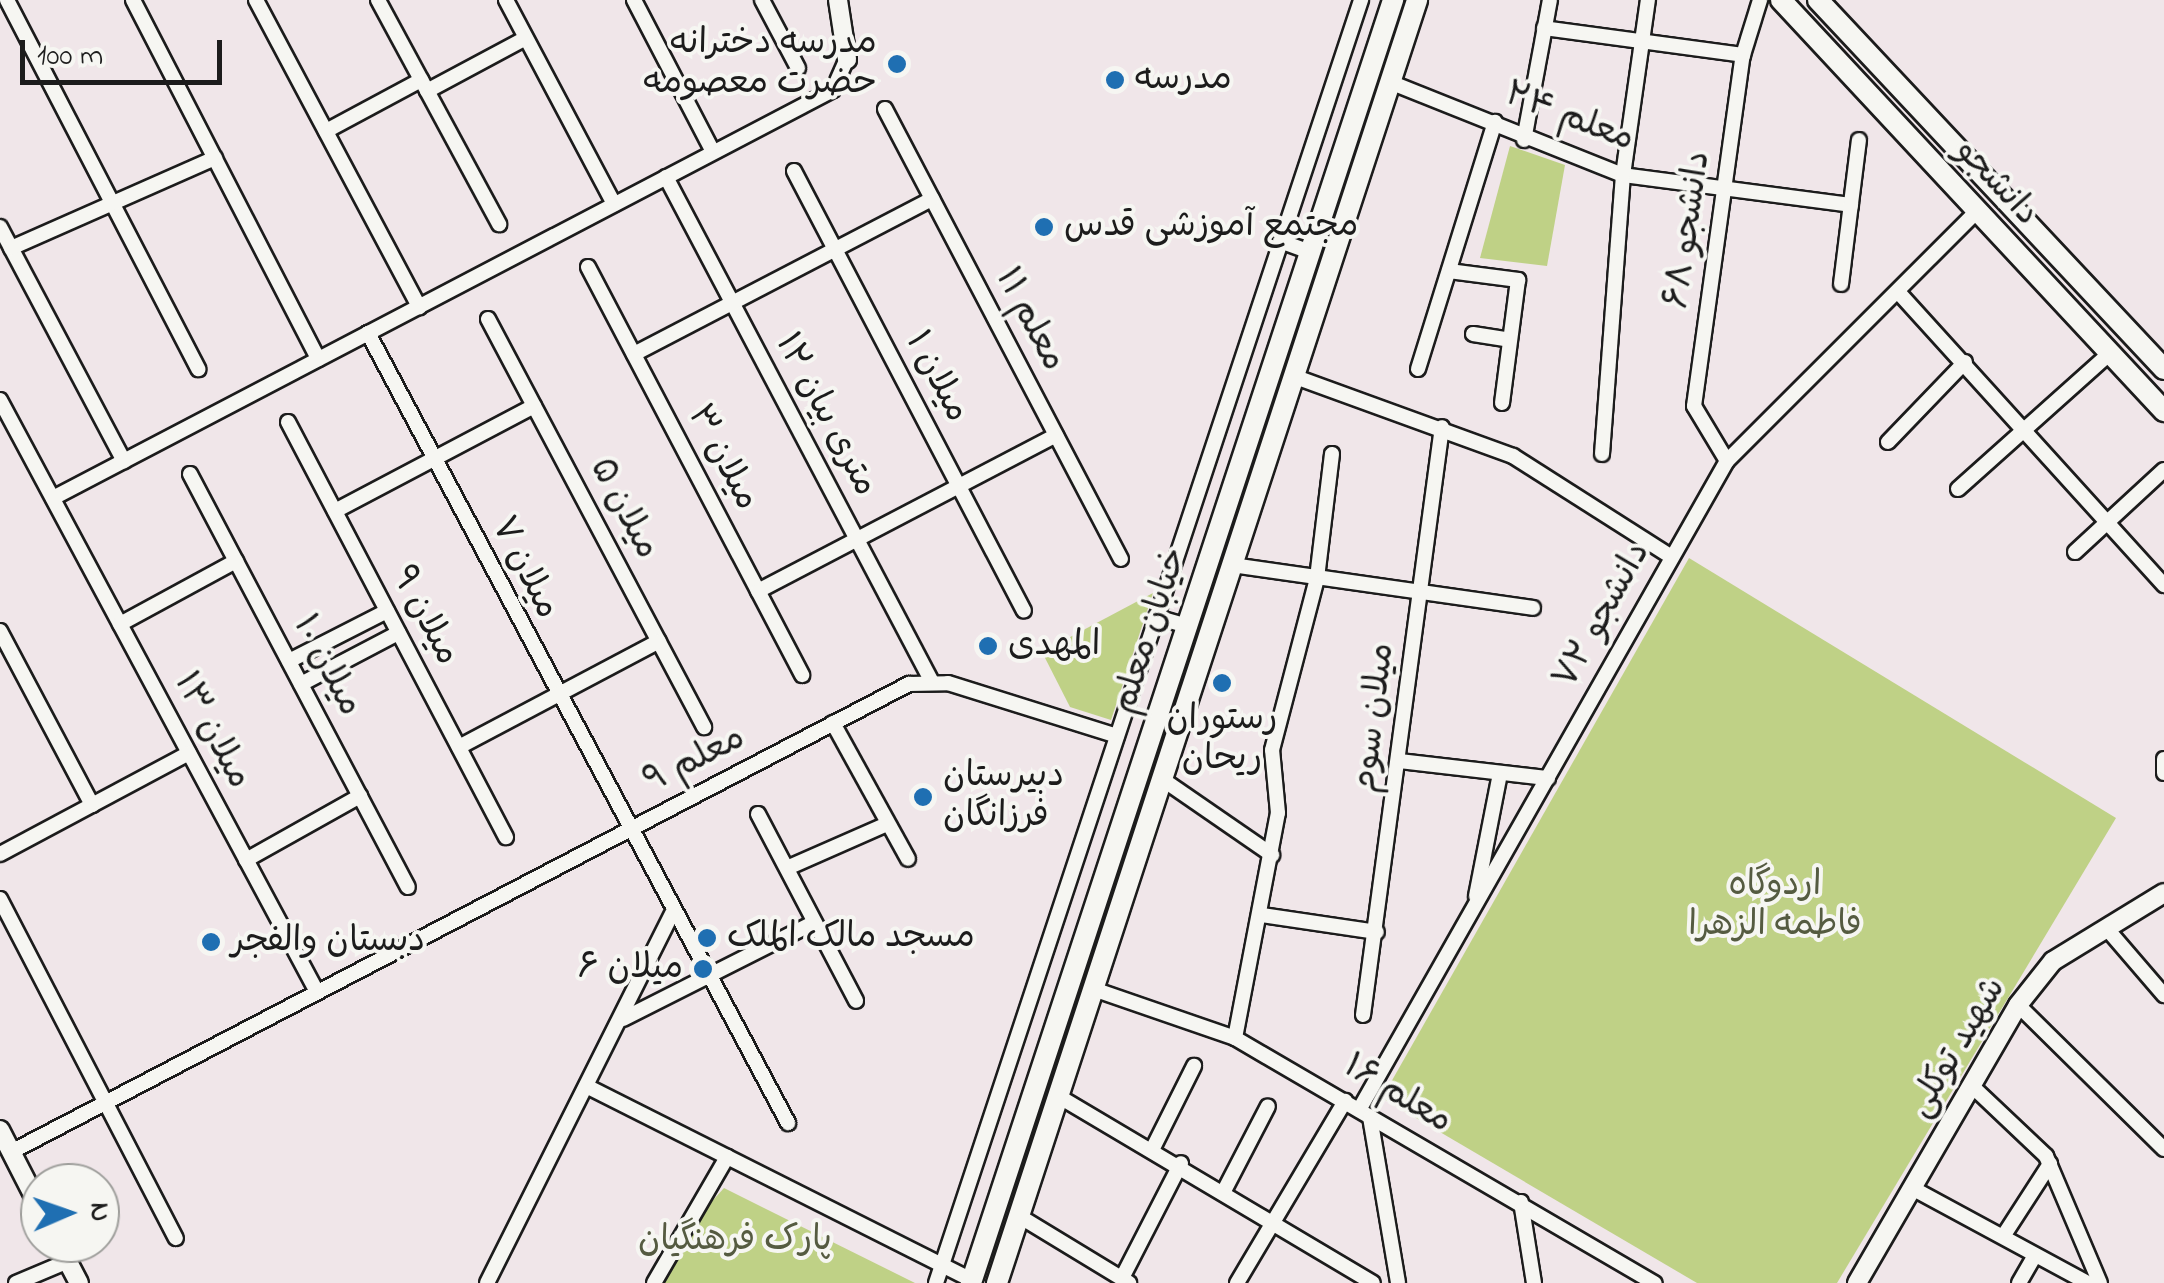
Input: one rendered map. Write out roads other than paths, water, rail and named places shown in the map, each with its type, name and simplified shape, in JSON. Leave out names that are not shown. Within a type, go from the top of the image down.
[{"type":"main road","name":"خیابان معلم","points":[[971,1282],[1393,0]]},
{"type":"main road","name":"خیابان معلم","points":[[997,1283],[1416,0]]},
{"type":"main road","name":"دانشجو","points":[[1781,0],[2164,411]]},
{"type":"main road","name":"دانشجو","points":[[1818,0],[2164,369]]},
{"type":"main road","points":[[1237,475],[1259,482]]},
{"type":"street","points":[[7,0],[198,369]]},
{"type":"street","points":[[133,0],[318,359]]},
{"type":"street","points":[[256,0],[418,307]]},
{"type":"street","points":[[378,0],[499,224]]},
{"type":"street","points":[[506,0],[614,204]]},
{"type":"street","points":[[634,0],[714,152]]},
{"type":"street","points":[[762,0],[798,68]]},
{"type":"street","points":[[53,498],[833,90],[848,59],[838,0]]},
{"type":"street","points":[[936,1283],[1360,0]]},
{"type":"street","points":[[1524,140],[1550,0]]},
{"type":"street","points":[[1602,454],[1623,175],[1648,0]]},
{"type":"street","name":"دانشجو ۶۸","points":[[1727,462],[1694,406],[1743,55],[1760,0]]},
{"type":"street","points":[[1544,28],[1743,55]]},
{"type":"street","points":[[326,131],[526,38]]},
{"type":"street","name":"معلم ۲۴","points":[[1390,82],[1495,122],[1524,140],[1623,175],[1851,205]]},
{"type":"street","name":"معلم ۱۱","points":[[885,109],[1121,559]]},
{"type":"street","points":[[1418,369],[1495,122]]},
{"type":"street","points":[[1841,284],[1859,140]]},
{"type":"street","points":[[11,248],[115,208],[215,158]]},
{"type":"street","name":"میلان ۱","points":[[794,171],[1024,612]]},
{"type":"street","name":"۱۲ متری بیان","points":[[666,177],[931,680]]},
{"type":"street","points":[[634,354],[932,199]]},
{"type":"street","name":"دانشجو ۷۲","points":[[1364,1113],[1670,556],[1727,462],[1900,294],[1978,210]]},
{"type":"street","points":[[0,228],[124,461]]},
{"type":"street","points":[[1280,242],[1310,252]]},
{"type":"street","name":"میلان ۳","points":[[588,268],[802,675]]},
{"type":"street","points":[[1448,270],[1518,280],[1502,403]]},
{"type":"street","points":[[1900,294],[2028,429],[2164,585]]},
{"type":"street","name":"میلان ۵","points":[[488,320],[704,727]]},
{"type":"street","name":"میلان ۷","points":[[368,333],[626,830]]},
{"type":"street","points":[[1472,334],[1510,340]]},
{"type":"street","points":[[1958,489],[2110,353]]},
{"type":"street","points":[[1888,442],[1964,362]]},
{"type":"street","points":[[1294,376],[1513,456],[1670,556]]},
{"type":"street","name":"میلان ۱۳","points":[[0,401],[316,992]]},
{"type":"street","points":[[335,511],[534,406]]},
{"type":"street","name":"میلان ۹","points":[[288,422],[506,838]]},
{"type":"street","name":"میلان سوم","points":[[1363,1015],[1442,427]]},
{"type":"street","points":[[758,591],[1056,435]]},
{"type":"street","points":[[1235,1038],[1272,855],[1272,750],[1317,578],[1332,454]]},
{"type":"street","points":[[2075,552],[2164,470]]},
{"type":"street","name":"میلان ۱۰","points":[[190,474],[408,887]]},
{"type":"street","points":[[120,624],[236,561]]},
{"type":"street","points":[[1232,565],[1533,608]]},
{"type":"street","points":[[289,661],[388,611]]},
{"type":"street","points":[[1156,617],[1187,626]]},
{"type":"street","points":[[0,630],[92,805]]},
{"type":"street","points":[[301,684],[398,632]]},
{"type":"street","points":[[459,747],[658,640]]},
{"type":"street","points":[[931,680],[1117,736]]},
{"type":"street","name":"معلم ۹","points":[[6,1155],[834,723],[931,680]]},
{"type":"street","points":[[834,723],[908,859]]},
{"type":"street","points":[[0,854],[189,754]]},
{"type":"street","points":[[2164,759],[2164,773]]},
{"type":"street","points":[[1400,761],[1548,778]]},
{"type":"street","points":[[1473,912],[1500,774]]},
{"type":"street","points":[[1162,779],[1272,855]]},
{"type":"street","points":[[246,860],[360,796]]},
{"type":"street","points":[[758,814],[856,1001]]},
{"type":"street","points":[[787,868],[887,824]]},
{"type":"street","points":[[626,830],[788,1123]]},
{"type":"street","name":"شهید توکلی","points":[[1857,1283],[2018,1006],[2053,961],[2164,892]]},
{"type":"street","points":[[0,899],[176,1238]]},
{"type":"street","points":[[487,1283],[590,1088],[672,913]]},
{"type":"street","points":[[1262,914],[1376,932]]},
{"type":"street","points":[[622,1019],[813,923]]},
{"type":"street","points":[[2108,930],[2164,994]]},
{"type":"street","name":"معلم ۱۶","points":[[1093,989],[1235,1038],[1656,1283]]},
{"type":"street","points":[[2018,1006],[2164,1149]]},
{"type":"street","points":[[1153,1148],[1194,1066]]},
{"type":"street","points":[[1972,1086],[2050,1164],[2100,1283]]},
{"type":"street","points":[[590,1088],[971,1282]]},
{"type":"street","points":[[1058,1096],[1226,1188],[1373,1283]]},
{"type":"street","points":[[1237,1283],[1344,1101]]},
{"type":"street","points":[[1226,1188],[1268,1106]]},
{"type":"street","points":[[1364,1113],[1398,1283]]},
{"type":"street","points":[[0,1130],[6,1155],[20,1177]]},
{"type":"street","points":[[654,1283],[727,1157]]},
{"type":"street","points":[[1019,1216],[1126,1280],[1180,1162]]},
{"type":"street","points":[[2004,1235],[2050,1164]]},
{"type":"street","points":[[1912,1188],[2088,1283]]},
{"type":"street","points":[[1521,1202],[1534,1283]]},
{"type":"street","points":[[2019,1283],[2036,1255]]},
{"type":"street","points":[[16,1283],[63,1263]]},
{"type":"place","name":"مدرسه دخترانه حضرت معصومه","points":[[897,64]]},
{"type":"place","name":"مدرسه","points":[[1115,80]]},
{"type":"place","name":"مجتمع آموزشی قدس","points":[[1044,227]]},
{"type":"place","name":"المهدی","points":[[988,646]]},
{"type":"place","name":"رستوران ریحان","points":[[1222,683]]},
{"type":"place","name":"دبیرستان فرزانگان","points":[[923,797]]},
{"type":"place","name":"مسجد مالک الملک","points":[[707,938]]},
{"type":"place","name":"دبستان والفجر","points":[[211,942]]},
{"type":"place","name":"میلان ۶","points":[[703,969]]},
{"type":"park label","name":"اردوگاه فاطمه الزهرا","points":[[1775,906]]},
{"type":"park label","name":"پارک فرهنگیان","points":[[735,1241]]}]
